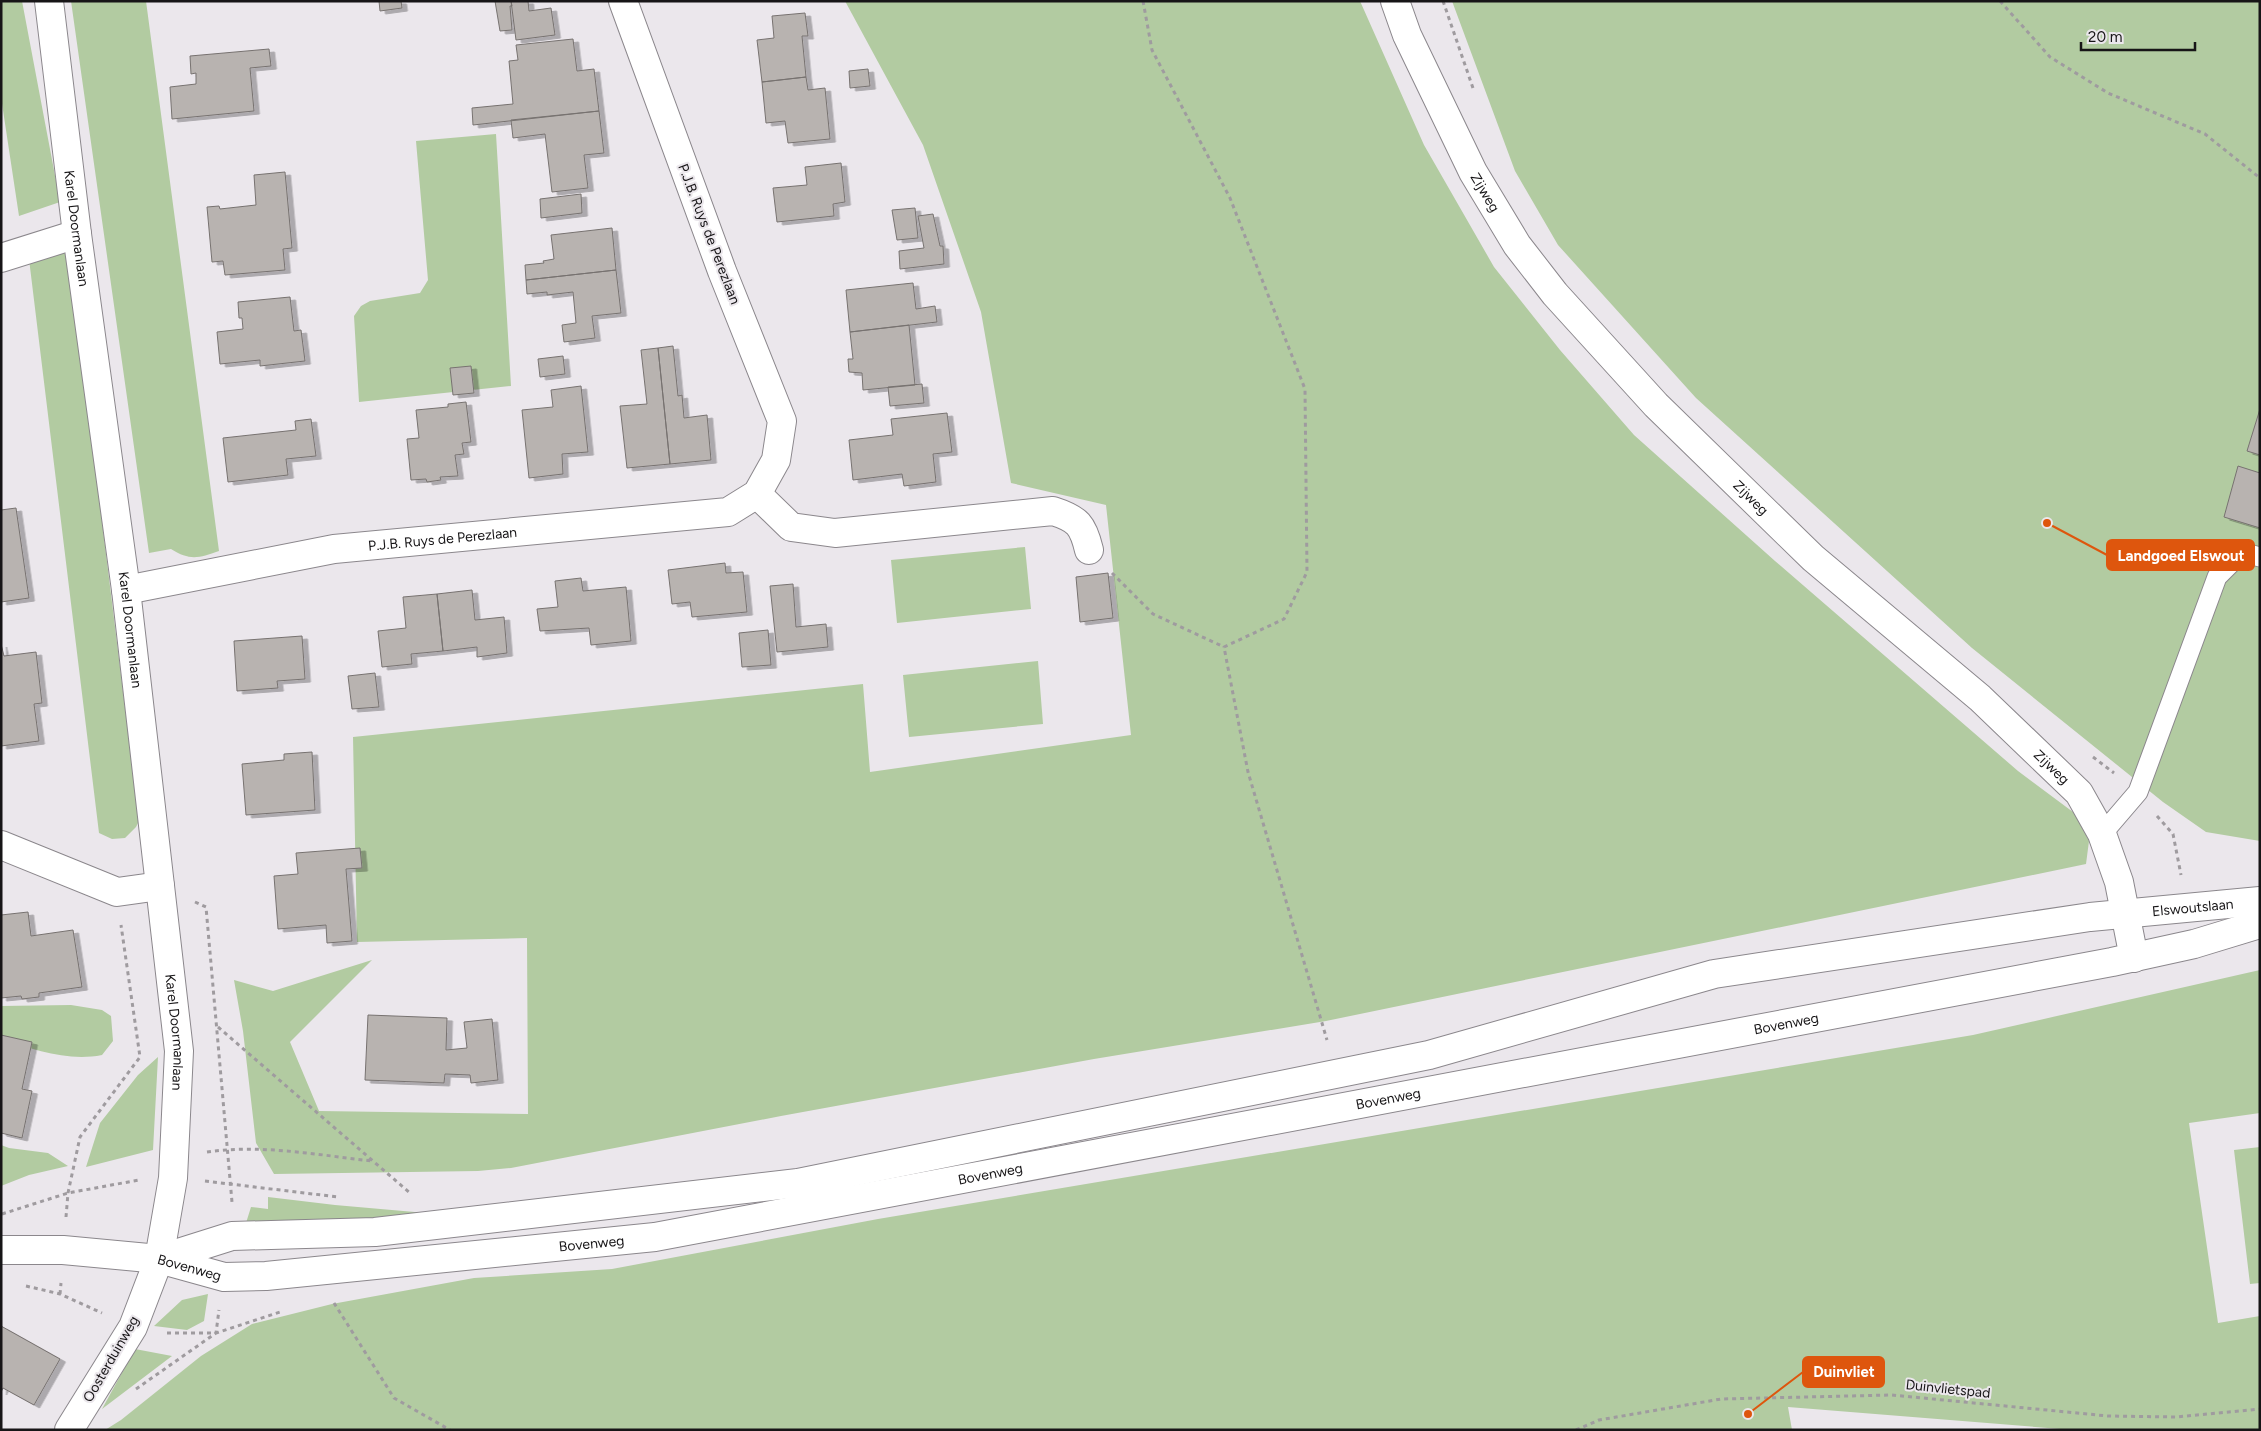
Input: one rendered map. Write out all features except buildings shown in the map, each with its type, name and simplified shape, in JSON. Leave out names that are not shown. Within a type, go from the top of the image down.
[{"type":"street","name":"Karel Doormanlaan","points":[[49,1],[77,234],[126,590],[179,1051],[173,1168],[158,1259]]},
{"type":"street","name":"P.J.B. Ruys de Perezlaan","points":[[126,590],[334,549],[728,512],[757,494],[776,460],[782,421],[722,272],[623,1]]},
{"type":"street","name":"Zijweg","points":[[1395,1],[1407,35],[1474,172],[1517,244],[1555,294],[1656,405],[1812,558],[1980,698],[2079,793],[2102,834],[2119,882],[2134,958]]},
{"type":"street","points":[[1,258],[77,234]]},
{"type":"street","points":[[757,494],[791,526],[836,533],[1053,511],[1069,517],[1085,530],[1089,550]]},
{"type":"street","points":[[1,845],[117,892],[160,886]]},
{"type":"street","name":"Elswoutslaan","points":[[2126,912],[2260,901]]},
{"type":"street","name":"Bovenweg","points":[[158,1259],[232,1236],[374,1232],[798,1183],[1429,1056],[1714,974],[2126,912]]},
{"type":"street","points":[[2134,958],[2222,937],[2260,924]]},
{"type":"street","name":"Bovenweg","points":[[158,1259],[224,1276],[266,1276],[655,1237],[2134,958]]},
{"type":"street","points":[[1,1250],[63,1250],[158,1259]]},
{"type":"street","name":"Oosterduinweg","points":[[69,1430],[133,1327],[158,1259]]},
{"type":"lane","points":[[2102,834],[2138,792],[2217,577],[2242,552],[2260,557]]},
{"type":"path","points":[[1143,1],[1152,50],[1230,198],[1305,388],[1307,572],[1284,619],[1224,648]]},
{"type":"path","points":[[1443,1],[1477,100]]},
{"type":"path","points":[[2000,1],[2050,57],[2108,93],[2206,134],[2260,178]]},
{"type":"path","points":[[1089,550],[1153,614],[1224,648]]},
{"type":"path","points":[[1224,648],[1248,772],[1327,1041]]},
{"type":"path","points":[[2092,755],[2138,792],[2173,834],[2182,880]]},
{"type":"path","points":[[160,886],[206,907],[232,1184]]},
{"type":"path","points":[[68,1193],[80,1137],[140,1056],[117,892]]},
{"type":"path","points":[[217,1026],[414,1197]]},
{"type":"path","points":[[1,1215],[68,1193],[140,1180],[229,1149],[274,1150],[373,1161]]},
{"type":"path","points":[[173,1168],[232,1184],[346,1198]]},
{"type":"path","points":[[329,1295],[357,1343],[394,1398],[450,1430]]},
{"type":"path","points":[[135,1390],[216,1333],[291,1308]]},
{"type":"path","name":"Duinvlietspad","points":[[1576,1430],[1598,1420],[1721,1399],[1892,1395],[2108,1416],[2176,1417],[2260,1409]]},
{"type":"green space","points":[[1,1],[22,1],[60,202],[19,216],[1,97]]},
{"type":"green space","points":[[71,1],[146,1],[219,551],[206,555],[189,557],[171,549],[149,553]]},
{"type":"green space","points":[[845,1],[1360,1],[1424,145],[1494,267],[1560,350],[1634,435],[1775,561],[2018,771],[2077,815],[2089,841],[2086,864],[1326,1021],[1094,1059],[511,1168],[478,1171],[274,1174],[256,1143],[243,1031],[234,980],[273,991],[372,960],[290,1042],[319,1111],[528,1114],[527,938],[357,942],[353,737],[863,684],[870,772],[1131,735],[1106,505],[1011,483],[981,312],[923,145]]},
{"type":"green space","points":[[1452,1],[2260,1],[2260,841],[2206,832],[2163,802],[1972,648],[1696,398],[1558,245],[1515,171]]},
{"type":"green space","points":[[496,134],[511,386],[359,402],[354,316],[361,306],[370,301],[420,293],[428,280],[416,141]]},
{"type":"green space","points":[[68,246],[139,821],[125,838],[112,839],[99,833],[29,259]]},
{"type":"green space","points":[[1025,547],[1031,609],[897,623],[891,560]]},
{"type":"green space","points":[[1038,661],[1043,724],[909,737],[903,675]]},
{"type":"green space","points":[[2260,970],[2260,1113],[2189,1123],[2218,1323],[2260,1316],[2260,1430],[2073,1430],[1788,1407],[1792,1430],[105,1430],[121,1420],[201,1356],[252,1324],[332,1304],[474,1278],[612,1269],[878,1219],[1973,1035]]},
{"type":"green space","points":[[71,1005],[102,1010],[111,1016],[113,1041],[102,1055],[89,1057],[64,1056],[1,1040],[1,1006]]},
{"type":"green space","points":[[158,1057],[153,1150],[86,1167],[100,1123],[138,1075]]},
{"type":"green space","points":[[1,1145],[9,1148],[48,1153],[68,1166],[29,1175],[1,1186]]},
{"type":"green space","points":[[2260,1147],[2260,1283],[2250,1284],[2234,1150]]},
{"type":"green space","points":[[268,1197],[460,1216],[246,1223],[251,1207],[268,1209]]},
{"type":"green space","points":[[208,1294],[204,1321],[187,1330],[154,1326],[182,1300]]},
{"type":"green space","points":[[135,1349],[172,1356],[102,1409]]},
{"type":"place","name":"Landgoed Elswout","points":[[2047,523]]},
{"type":"place","name":"Duinvliet","points":[[1748,1414]]}]
